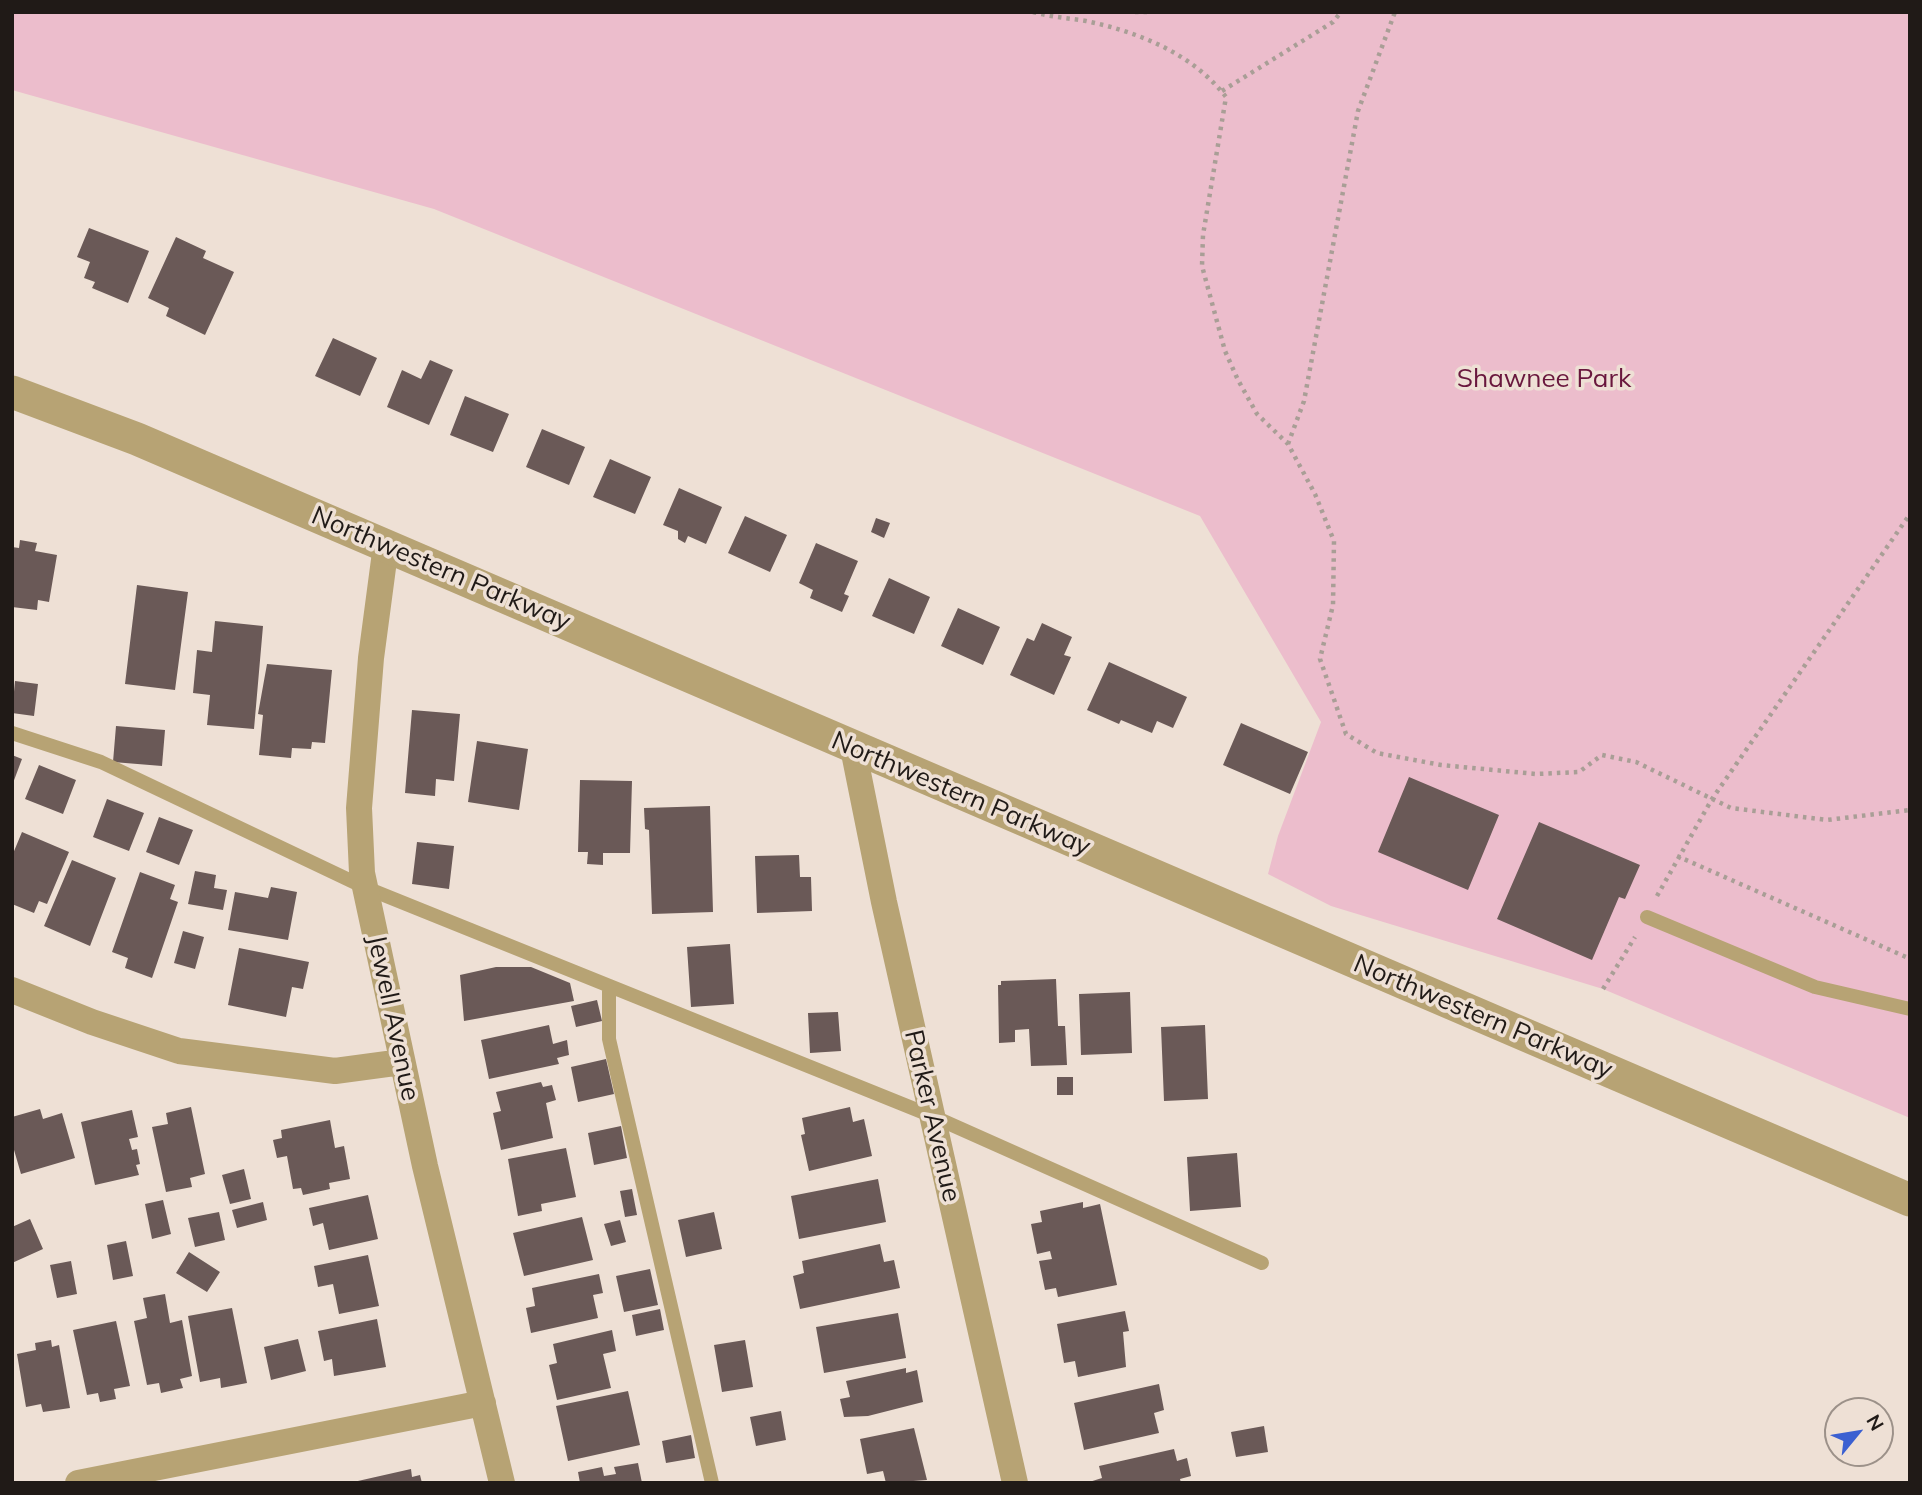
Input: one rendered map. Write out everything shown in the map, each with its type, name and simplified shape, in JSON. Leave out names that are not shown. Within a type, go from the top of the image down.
[{"type":"street","name":"Northwestern Parkway","points":[[12,392],[137,439],[1910,1199]]},
{"type":"street","name":"Jewell Avenue","points":[[386,545],[371,658],[359,808],[364,887],[402,1062],[502,1483]]},
{"type":"street","name":"Parker Avenue","points":[[853,748],[1015,1483]]},
{"type":"street","points":[[12,990],[92,1022],[179,1051],[335,1071],[402,1062]]},
{"type":"street","points":[[78,1483],[483,1403]]},
{"type":"lane","points":[[12,733],[101,762],[364,887],[932,1116],[1262,1263]]},
{"type":"lane","points":[[1647,917],[1815,987],[1910,1009]]},
{"type":"lane","points":[[609,986],[609,1039],[712,1483]]},
{"type":"path","points":[[1033,12],[1115,29],[1181,54],[1211,77],[1226,97],[1203,235],[1202,266],[1225,351],[1238,380],[1258,414],[1288,444],[1315,494],[1334,541],[1333,605],[1320,659],[1346,734],[1377,753],[1441,765],[1525,773],[1579,772],[1602,755],[1636,762],[1731,808],[1827,820],[1910,810]]},
{"type":"path","points":[[1135,12],[1149,12]]},
{"type":"path","points":[[1222,91],[1333,22],[1341,12]]},
{"type":"path","points":[[1288,444],[1304,401],[1358,111],[1395,12]]},
{"type":"path","points":[[1603,989],[1647,917],[1677,856],[1712,799],[1910,514]]},
{"type":"path","points":[[1677,856],[1906,957]]},
{"type":"green space","name":"Shawnee Park","points":[[12,12],[1910,12],[1910,1118],[1603,989],[1331,906],[1268,874],[1278,836],[1321,722],[1200,516],[434,209],[12,90]]},
{"type":"building","points":[[89,228],[149,251],[128,303],[92,288],[95,282],[84,278],[90,262],[77,257]]},
{"type":"building","points":[[176,237],[206,251],[203,258],[234,272],[205,335],[166,316],[169,308],[148,298]]},
{"type":"building","points":[[333,338],[377,358],[360,396],[315,376]]},
{"type":"building","points":[[430,360],[453,370],[429,425],[387,407],[402,370],[421,379]]},
{"type":"building","points":[[465,396],[509,414],[493,452],[450,435]]},
{"type":"building","points":[[542,429],[585,447],[569,485],[526,467]]},
{"type":"building","points":[[610,459],[651,477],[635,514],[593,497]]},
{"type":"building","points":[[679,488],[722,507],[706,544],[688,536],[685,543],[678,539],[678,531],[663,525]]},
{"type":"building","points":[[745,516],[787,535],[770,572],[728,553]]},
{"type":"building","points":[[876,518],[890,523],[884,538],[871,532]]},
{"type":"building","points":[[20,540],[37,543],[35,551],[57,555],[49,602],[38,600],[37,610],[12,607],[12,547],[19,548]]},
{"type":"building","points":[[816,543],[858,561],[844,594],[849,596],[842,612],[810,598],[813,590],[799,583]]},
{"type":"building","points":[[889,578],[930,597],[914,634],[872,616]]},
{"type":"building","points":[[137,585],[188,592],[175,690],[125,684]]},
{"type":"building","points":[[958,608],[1000,627],[983,665],[941,646]]},
{"type":"building","points":[[215,621],[263,626],[254,729],[207,725],[210,695],[193,693],[197,650],[212,652]]},
{"type":"building","points":[[1042,623],[1072,637],[1064,655],[1071,657],[1054,695],[1010,675],[1027,638],[1034,641]]},
{"type":"building","points":[[1109,662],[1187,697],[1173,728],[1157,721],[1152,733],[1121,720],[1119,724],[1087,710]]},
{"type":"building","points":[[267,664],[332,670],[325,743],[312,742],[311,749],[292,748],[291,758],[259,755],[263,715],[258,714]]},
{"type":"building","points":[[15,681],[38,684],[34,716],[12,713]]},
{"type":"building","points":[[412,710],[460,714],[454,781],[436,779],[435,796],[405,793]]},
{"type":"building","points":[[1241,723],[1308,752],[1290,794],[1223,765]]},
{"type":"building","points":[[116,726],[165,730],[162,766],[113,762]]},
{"type":"building","points":[[477,741],[528,749],[519,810],[468,802]]},
{"type":"building","points":[[12,755],[22,759],[13,783],[12,783]]},
{"type":"building","points":[[39,765],[76,780],[63,814],[25,799]]},
{"type":"building","points":[[1409,777],[1499,815],[1468,890],[1378,852]]},
{"type":"building","points":[[580,780],[632,781],[630,853],[603,853],[603,865],[587,864],[588,852],[578,852]]},
{"type":"building","points":[[107,799],[144,813],[129,851],[93,837]]},
{"type":"building","points":[[710,806],[713,912],[652,914],[649,830],[645,829],[644,808]]},
{"type":"building","points":[[159,817],[193,830],[179,865],[146,852]]},
{"type":"building","points":[[1539,822],[1640,865],[1625,899],[1619,897],[1592,960],[1497,919]]},
{"type":"building","points":[[22,832],[69,852],[47,904],[39,901],[34,913],[12,904],[12,856]]},
{"type":"building","points":[[417,842],[454,846],[449,889],[412,884]]},
{"type":"building","points":[[799,855],[800,877],[811,877],[812,911],[757,913],[755,856]]},
{"type":"building","points":[[72,860],[116,878],[90,946],[44,926]]},
{"type":"building","points":[[195,871],[216,875],[214,888],[227,890],[223,910],[188,904]]},
{"type":"building","points":[[140,872],[175,885],[170,899],[178,902],[152,978],[125,968],[128,958],[112,952]]},
{"type":"building","points":[[271,887],[297,892],[288,940],[228,930],[235,892],[268,898]]},
{"type":"building","points":[[183,931],[204,937],[195,969],[174,963]]},
{"type":"building","points":[[730,944],[734,1004],[691,1007],[687,947]]},
{"type":"building","points":[[239,948],[309,962],[303,989],[292,987],[286,1017],[228,1005]]},
{"type":"building","points":[[496,967],[531,967],[570,983],[574,1001],[464,1021],[460,975]]},
{"type":"building","points":[[1056,979],[1058,1026],[1065,1026],[1067,1065],[1031,1066],[1029,1029],[1015,1030],[1015,1042],[999,1043],[998,985],[1001,985],[1001,981]]},
{"type":"building","points":[[1130,992],[1132,1053],[1081,1055],[1079,994]]},
{"type":"building","points":[[597,1000],[602,1021],[576,1027],[571,1006]]},
{"type":"building","points":[[838,1012],[841,1051],[810,1053],[808,1013]]},
{"type":"building","points":[[549,1025],[553,1044],[567,1040],[569,1055],[557,1058],[559,1064],[489,1079],[481,1040]]},
{"type":"building","points":[[1205,1025],[1208,1099],[1164,1101],[1161,1027]]},
{"type":"building","points":[[606,1059],[614,1094],[578,1102],[571,1067]]},
{"type":"building","points":[[1057,1077],[1073,1077],[1073,1095],[1057,1095]]},
{"type":"building","points":[[541,1082],[543,1087],[552,1085],[556,1100],[546,1103],[553,1138],[501,1150],[493,1113],[501,1111],[496,1092]]},
{"type":"building","points":[[191,1107],[205,1174],[190,1178],[192,1187],[166,1192],[152,1127],[168,1124],[166,1113]]},
{"type":"building","points":[[850,1107],[853,1122],[864,1119],[872,1156],[809,1171],[801,1135],[805,1134],[802,1118]]},
{"type":"building","points":[[40,1109],[43,1119],[62,1113],[75,1158],[21,1174],[12,1143],[12,1117]]},
{"type":"building","points":[[132,1110],[138,1137],[129,1139],[132,1150],[137,1149],[140,1164],[136,1165],[139,1175],[95,1185],[81,1122]]},
{"type":"building","points":[[330,1120],[335,1148],[344,1146],[350,1179],[329,1183],[330,1189],[303,1195],[301,1188],[293,1189],[287,1156],[277,1158],[273,1140],[282,1138],[281,1130]]},
{"type":"building","points":[[621,1126],[627,1158],[594,1165],[588,1133]]},
{"type":"building","points":[[566,1148],[576,1197],[541,1204],[542,1211],[518,1216],[508,1159]]},
{"type":"building","points":[[1237,1153],[1241,1207],[1190,1211],[1187,1157]]},
{"type":"building","points":[[244,1169],[251,1199],[230,1204],[222,1175]]},
{"type":"building","points":[[878,1179],[886,1222],[799,1239],[791,1196]]},
{"type":"building","points":[[632,1189],[637,1215],[625,1217],[620,1191]]},
{"type":"building","points":[[368,1195],[378,1239],[329,1250],[323,1223],[313,1226],[309,1208]]},
{"type":"building","points":[[163,1200],[171,1234],[152,1239],[145,1204]]},
{"type":"building","points":[[263,1202],[267,1220],[237,1228],[232,1210]]},
{"type":"building","points":[[1083,1202],[1083,1208],[1100,1204],[1117,1285],[1058,1297],[1056,1288],[1045,1290],[1039,1261],[1052,1259],[1050,1251],[1037,1254],[1031,1224],[1042,1222],[1040,1211]]},
{"type":"building","points":[[219,1212],[225,1240],[195,1247],[188,1218]]},
{"type":"building","points":[[714,1212],[722,1249],[686,1257],[678,1220]]},
{"type":"building","points":[[582,1217],[593,1260],[524,1276],[513,1233]]},
{"type":"building","points":[[30,1219],[43,1249],[12,1263],[12,1227]]},
{"type":"building","points":[[620,1220],[626,1242],[611,1246],[604,1224]]},
{"type":"building","points":[[126,1241],[133,1276],[113,1280],[107,1245]]},
{"type":"building","points":[[880,1244],[884,1262],[894,1260],[900,1288],[800,1309],[793,1276],[804,1273],[802,1261]]},
{"type":"building","points":[[189,1252],[220,1272],[207,1292],[176,1273]]},
{"type":"building","points":[[368,1255],[379,1306],[339,1314],[333,1284],[318,1287],[314,1266]]},
{"type":"building","points":[[71,1261],[77,1294],[57,1298],[50,1265]]},
{"type":"building","points":[[650,1269],[658,1305],[624,1312],[616,1276]]},
{"type":"building","points":[[599,1274],[603,1293],[593,1295],[598,1318],[531,1333],[526,1308],[535,1306],[532,1288]]},
{"type":"building","points":[[165,1294],[170,1323],[182,1320],[192,1376],[180,1379],[183,1388],[161,1393],[159,1383],[147,1385],[134,1321],[147,1318],[143,1298]]},
{"type":"building","points":[[232,1308],[247,1383],[221,1388],[220,1378],[200,1382],[188,1316]]},
{"type":"building","points":[[660,1309],[664,1330],[636,1336],[632,1315]]},
{"type":"building","points":[[1125,1311],[1129,1331],[1123,1332],[1126,1367],[1078,1377],[1075,1361],[1064,1363],[1057,1324]]},
{"type":"building","points":[[898,1313],[906,1358],[824,1373],[816,1327]]},
{"type":"building","points":[[377,1319],[386,1367],[334,1376],[332,1359],[324,1361],[318,1331]]},
{"type":"building","points":[[116,1321],[130,1386],[114,1389],[116,1399],[100,1402],[98,1393],[87,1395],[73,1330]]},
{"type":"building","points":[[612,1330],[616,1351],[603,1354],[611,1388],[557,1400],[549,1365],[557,1363],[553,1344]]},
{"type":"building","points":[[298,1339],[306,1371],[271,1380],[264,1347]]},
{"type":"building","points":[[51,1340],[52,1347],[59,1345],[70,1408],[43,1412],[41,1404],[26,1407],[17,1354],[36,1350],[35,1343]]},
{"type":"building","points":[[745,1340],[753,1387],[722,1392],[714,1345]]},
{"type":"building","points":[[906,1368],[906,1373],[917,1370],[923,1402],[868,1416],[844,1417],[840,1399],[850,1397],[846,1381]]},
{"type":"building","points":[[1159,1384],[1164,1410],[1154,1413],[1159,1433],[1084,1450],[1074,1403]]},
{"type":"building","points":[[628,1391],[640,1445],[568,1461],[556,1406]]},
{"type":"building","points":[[781,1411],[786,1440],[756,1446],[750,1417]]},
{"type":"building","points":[[1264,1426],[1268,1452],[1236,1457],[1231,1432]]},
{"type":"building","points":[[914,1428],[927,1480],[886,1483],[883,1471],[867,1474],[860,1439]]},
{"type":"building","points":[[691,1435],[695,1458],[666,1463],[662,1441]]},
{"type":"building","points":[[1174,1449],[1177,1461],[1187,1458],[1191,1476],[1180,1479],[1181,1483],[1086,1483],[1102,1478],[1099,1466]]},
{"type":"building","points":[[638,1463],[642,1483],[580,1483],[578,1472],[602,1467],[604,1476],[616,1474],[614,1467]]},
{"type":"building","points":[[411,1469],[412,1477],[420,1475],[422,1483],[349,1483]]}]
